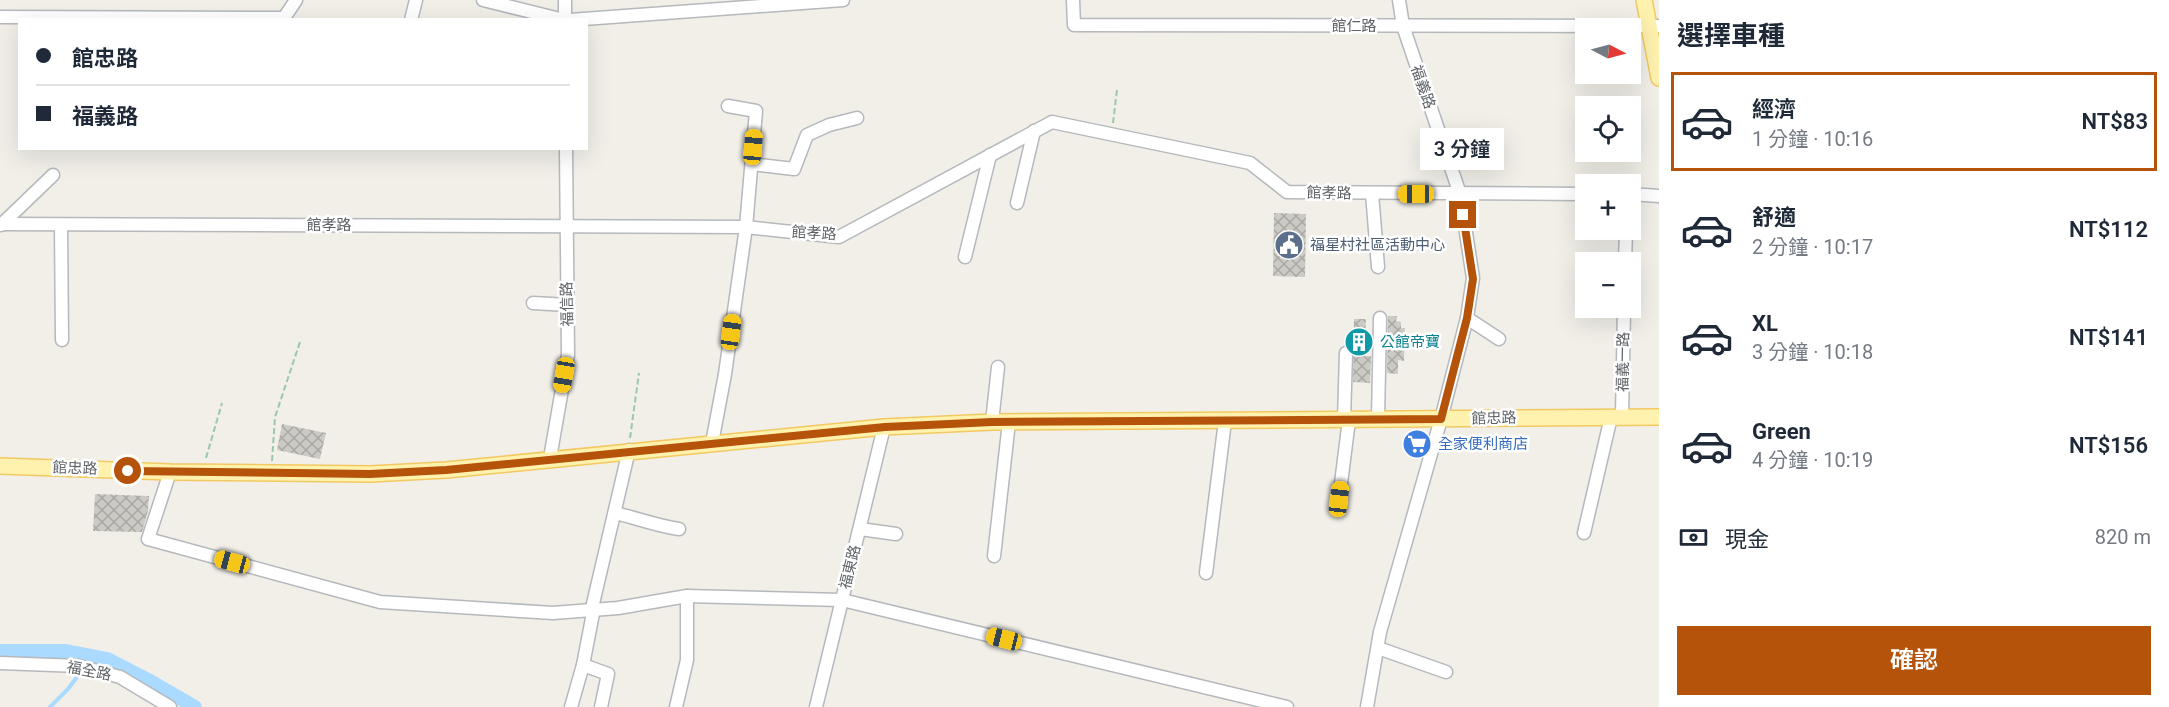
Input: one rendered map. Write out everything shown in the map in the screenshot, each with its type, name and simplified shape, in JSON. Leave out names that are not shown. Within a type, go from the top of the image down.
[{"type":"main road","points":[[1644,0],[1654,26],[1659,78]]},
{"type":"main road","name":"館忠路","points":[[0,465],[202,473],[370,474],[446,470],[629,450],[885,427],[992,422],[1659,417]]},
{"type":"street","points":[[0,17],[284,18],[296,0]]},
{"type":"street","points":[[412,18],[416,0]]},
{"type":"street","points":[[483,0],[556,18]]},
{"type":"street","points":[[564,18],[565,0]]},
{"type":"street","points":[[588,19],[843,0]]},
{"type":"street","name":"館仁路","points":[[1073,0],[1074,25],[1654,26]]},
{"type":"street","name":"福義路","points":[[1367,707],[1378,648],[1467,318],[1473,279],[1460,194],[1403,26],[1399,0]]},
{"type":"street","points":[[712,443],[725,374],[746,227],[756,111],[728,106]]},
{"type":"street","points":[[752,164],[794,169],[807,135],[829,125],[857,118]]},
{"type":"street","name":"館孝路","points":[[1,225],[746,227],[839,237],[1052,122],[1250,163],[1287,192],[1575,194]]},
{"type":"street","points":[[1017,203],[1034,132]]},
{"type":"street","name":"福信路","points":[[550,458],[568,355],[566,150]]},
{"type":"street","points":[[965,257],[990,155]]},
{"type":"street","points":[[1,225],[53,175]]},
{"type":"street","points":[[1372,193],[1378,267]]},
{"type":"street","points":[[1641,194],[1659,195]]},
{"type":"street","points":[[60,225],[62,340]]},
{"type":"street","points":[[533,303],[567,305]]},
{"type":"street","points":[[1378,419],[1380,318]]},
{"type":"street","points":[[1467,318],[1499,339]]},
{"type":"street","name":"福義一路","points":[[1584,532],[1616,417],[1623,318]]},
{"type":"street","points":[[1339,499],[1346,420],[1346,353]]},
{"type":"street","points":[[992,422],[998,367]]},
{"type":"street","points":[[1206,573],[1224,421]]},
{"type":"street","points":[[994,556],[1009,422]]},
{"type":"street","name":"福東路","points":[[816,707],[885,427]]},
{"type":"street","points":[[571,707],[583,665],[593,608],[629,450]]},
{"type":"street","points":[[170,472],[148,539],[380,602],[553,613],[593,608],[618,608],[687,596],[842,600],[1287,707]]},
{"type":"street","points":[[615,513],[641,519],[660,527],[679,529]]},
{"type":"street","points":[[860,529],[896,534]]},
{"type":"street","points":[[676,707],[687,660],[687,596]]},
{"type":"street","points":[[1378,648],[1446,672]]},
{"type":"street","name":"福全路","points":[[0,663],[79,666],[120,677],[170,707]]},
{"type":"street","points":[[583,665],[608,674],[602,707]]},
{"type":"street","points":[[1231,707],[1235,694]]},
{"type":"path","points":[[1112,134],[1117,90]]},
{"type":"path","points":[[270,473],[275,417],[300,342]]},
{"type":"path","points":[[629,450],[639,373]]},
{"type":"path","points":[[202,473],[222,403]]},
{"type":"building","name":"福星村社區活動中心","points":[[1274,213],[1306,214],[1305,277],[1273,276]]},
{"type":"building","name":"公館帝寶","points":[[1388,316],[1397,316],[1396,321],[1401,322],[1401,328],[1405,328],[1404,361],[1398,360],[1398,374],[1387,373]]},
{"type":"building","name":"公館帝寶","points":[[1354,319],[1366,319],[1364,356],[1371,356],[1370,383],[1353,382]]},
{"type":"building","points":[[282,424],[326,433],[320,459],[277,450]]},
{"type":"building","points":[[95,494],[149,496],[148,511],[142,532],[93,531]]},
{"type":"waterway","points":[[0,651],[66,651],[107,659],[195,707]]},
{"type":"waterway","points":[[50,707],[68,689],[93,656]]},
{"type":"place","name":"福星村社區活動中心","points":[[1289,245]]},
{"type":"place","name":"公館帝寶","points":[[1359,342]]},
{"type":"place","name":"全家便利商店","points":[[1417,444]]},
{"type":"route","points":[[128,471],[370,474],[446,470],[550,458],[885,427],[992,422],[1441,419],[1467,318],[1473,279],[1463,215]]}]
